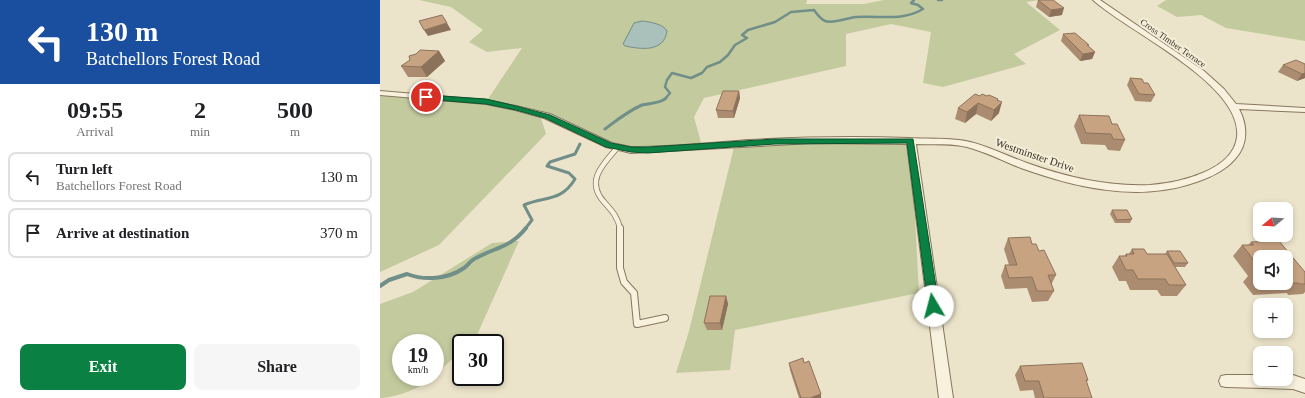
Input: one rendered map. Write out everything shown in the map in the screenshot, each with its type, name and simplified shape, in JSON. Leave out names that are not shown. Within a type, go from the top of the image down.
[{"type":"street","name":"Cross Timber Terrace","points":[[1096,0],[1206,77],[1216,85],[1233,106]]},
{"type":"street","name":"Westminster Drive","points":[[380,93],[486,102],[516,108],[548,116],[609,145],[631,150],[775,141],[911,141],[964,144],[992,152],[1030,168],[1080,183],[1116,188],[1146,188],[1183,183],[1208,175],[1227,163],[1238,151],[1242,136],[1241,126],[1233,106]]},
{"type":"street","points":[[1233,106],[1305,110]]},
{"type":"street","points":[[911,141],[946,398]]},
{"type":"street","points":[[1226,381],[1293,382],[1305,386]]},
{"type":"lane","points":[[618,147],[596,177],[596,192],[618,219],[620,228],[621,271],[623,281],[634,293],[637,324],[665,318]]},
{"type":"green space","points":[[419,0],[807,0],[806,4],[864,4],[884,0],[1040,0],[1026,2],[1060,30],[1014,54],[1026,64],[943,87],[923,83],[931,32],[891,24],[846,34],[846,66],[704,98],[694,117],[702,146],[648,150],[609,145],[540,115],[546,134],[439,245],[380,272],[380,93],[486,102],[522,48],[487,52],[469,42],[483,30],[451,7]]},
{"type":"green space","points":[[1166,0],[1305,0],[1305,41],[1226,28],[1201,15],[1177,17],[1157,6]]},
{"type":"green space","points":[[911,141],[919,293],[735,330],[730,370],[676,373],[689,331],[735,143]]},
{"type":"green space","points":[[519,241],[477,334],[452,334],[452,359],[444,367],[444,334],[392,334],[392,386],[420,386],[408,392],[386,398],[380,398],[380,304],[413,292],[492,243]]},
{"type":"water","points":[[642,21],[663,27],[667,31],[665,38],[661,43],[650,48],[625,46],[623,44],[634,23]]},
{"type":"building","points":[[1038,0],[1053,0],[1064,8],[1051,10]]},
{"type":"building","points":[[442,15],[447,23],[424,30],[419,21]]},
{"type":"building","points":[[1075,33],[1095,52],[1083,54],[1063,34]]},
{"type":"building","points":[[420,50],[439,51],[421,67],[401,66],[410,60],[409,56],[416,54]]},
{"type":"building","points":[[1296,60],[1305,64],[1305,73],[1302,74],[1283,65]]},
{"type":"building","points":[[1130,78],[1142,79],[1144,83],[1148,83],[1155,95],[1139,94]]},
{"type":"building","points":[[723,91],[739,91],[733,111],[716,110]]},
{"type":"building","points":[[975,94],[980,96],[982,94],[987,96],[989,95],[1002,102],[994,110],[978,103],[967,112],[958,108]]},
{"type":"building","points":[[1079,115],[1109,116],[1112,124],[1117,124],[1125,140],[1113,139],[1111,134],[1086,133]]},
{"type":"building","points":[[1112,210],[1127,210],[1132,219],[1117,220]]},
{"type":"building","points":[[1030,237],[1032,244],[1036,244],[1039,251],[1044,250],[1056,275],[1048,275],[1054,291],[1037,291],[1032,277],[1009,278],[1005,265],[1017,265],[1008,238]]},
{"type":"building","points":[[1251,242],[1280,242],[1287,250],[1253,250],[1253,259],[1242,245],[1254,245]]},
{"type":"building","points":[[1132,249],[1144,249],[1147,254],[1167,254],[1186,285],[1169,285],[1165,279],[1138,279],[1133,270],[1126,270],[1119,256],[1134,254]]},
{"type":"building","points":[[1167,251],[1180,251],[1188,263],[1174,263]]},
{"type":"building","points":[[1293,258],[1305,272],[1305,284],[1293,283]]},
{"type":"building","points":[[710,296],[726,296],[720,323],[704,323]]},
{"type":"building","points":[[803,358],[804,363],[809,361],[821,394],[810,398],[801,398],[789,363]]},
{"type":"building","points":[[1082,363],[1092,398],[1044,398],[1039,381],[1025,381],[1020,366]]},
{"type":"waterway","points":[[665,99],[670,93],[665,87],[667,80],[672,73],[691,78],[702,73],[707,67],[720,62],[728,55],[735,45],[747,38],[742,35],[748,30],[775,22],[791,12],[814,10],[822,19],[829,22],[856,17],[898,17],[915,13],[923,9],[918,5],[911,3],[914,0]]},
{"type":"waterway","points":[[605,129],[637,107],[665,99]]},
{"type":"waterway","points":[[525,229],[532,220],[524,205],[559,195],[564,192],[575,179],[569,173],[547,166],[550,162],[575,154],[580,144]]},
{"type":"waterway","points":[[380,286],[389,280],[407,274],[421,278],[436,278],[451,275],[464,268],[474,259],[514,240],[526,228]]},
{"type":"route","points":[[426,97],[486,102],[548,116],[609,145],[631,150],[775,141],[911,141],[933,306]]}]
